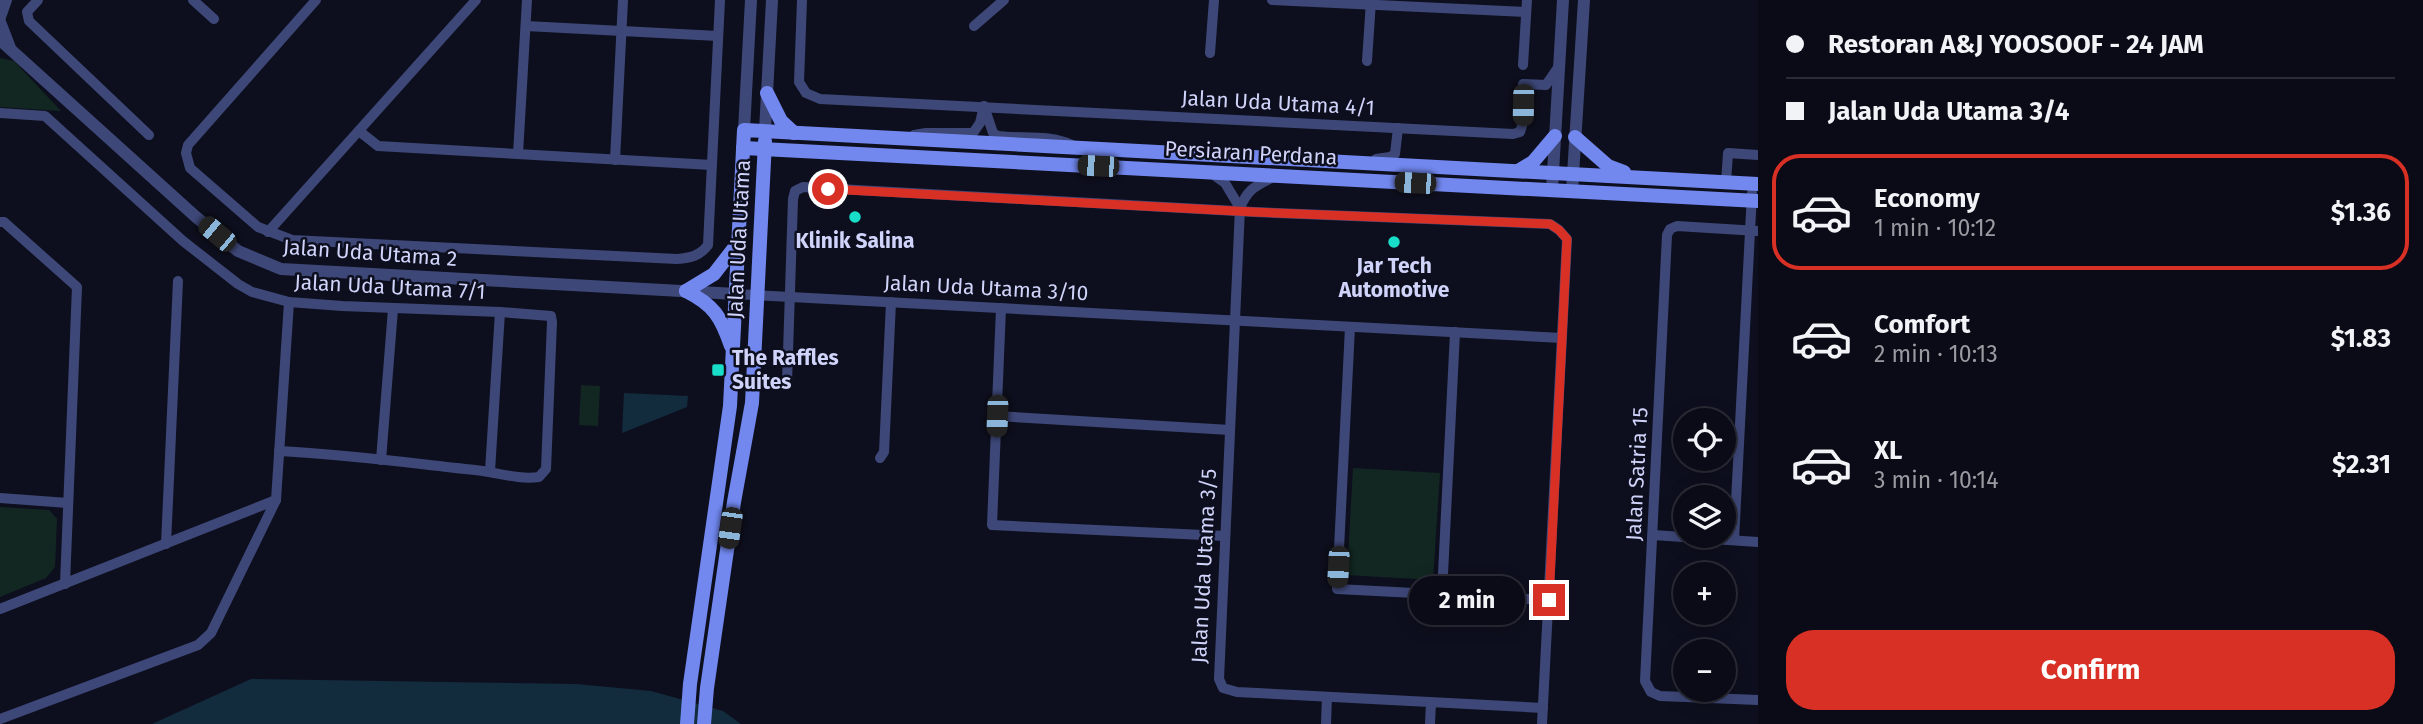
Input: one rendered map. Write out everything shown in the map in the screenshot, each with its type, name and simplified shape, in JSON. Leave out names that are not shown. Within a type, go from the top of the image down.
[{"type":"main road","points":[[767,93],[781,121],[794,133]]},
{"type":"main road","name":"Persiaran Perdana","points":[[744,130],[1755,184]]},
{"type":"main road","name":"Jalan Uda Utama","points":[[687,724],[690,684],[730,406],[744,130]]},
{"type":"main road","name":"Jalan Uda Utama","points":[[704,724],[734,502],[752,403],[765,131]]},
{"type":"main road","points":[[1517,171],[1533,162],[1555,136]]},
{"type":"main road","points":[[1575,137],[1608,166],[1639,178]]},
{"type":"main road","name":"Persiaran Perdana","points":[[743,148],[1755,201]]},
{"type":"main road","points":[[763,185],[769,170],[779,159],[792,151]]},
{"type":"main road","points":[[685,291],[714,274],[738,243]]},
{"type":"main road","points":[[685,291],[706,302],[717,313],[733,354]]},
{"type":"street","points":[[6,0],[0,19],[6,49]]},
{"type":"street","points":[[38,0],[27,12],[29,22],[149,135]]},
{"type":"street","points":[[193,0],[214,19]]},
{"type":"street","points":[[316,0],[188,145],[186,153],[190,168],[258,227],[292,240],[677,259],[702,253],[708,245],[720,0]]},
{"type":"street","points":[[268,232],[476,0]]},
{"type":"street","points":[[518,154],[527,0]]},
{"type":"street","points":[[615,160],[623,0]]},
{"type":"street","name":"Jalan Uda Utama","points":[[744,130],[751,0]]},
{"type":"street","name":"Jalan Uda Utama","points":[[765,131],[772,0]]},
{"type":"street","name":"Jalan Uda Utama 4/1","points":[[802,0],[799,82],[806,93],[820,99],[1517,133],[1522,126],[1523,84],[1546,85],[1559,66]]},
{"type":"street","points":[[974,26],[1004,0]]},
{"type":"street","points":[[1210,53],[1214,0]]},
{"type":"street","points":[[1272,0],[1370,2],[1526,12]]},
{"type":"street","points":[[1523,65],[1527,0]]},
{"type":"street","points":[[1552,190],[1563,0]]},
{"type":"street","points":[[1572,191],[1584,0]]},
{"type":"street","points":[[1367,61],[1370,2]]},
{"type":"street","points":[[526,26],[718,36]]},
{"type":"street","name":"Jalan Uda Utama 2","points":[[0,40],[6,49],[196,217],[238,251],[281,270],[736,294]]},
{"type":"street","points":[[898,138],[926,132],[973,133],[980,123],[984,106]]},
{"type":"street","points":[[984,106],[993,132],[998,135],[1060,139],[1077,148]]},
{"type":"street","name":"Jalan Uda Utama 7/1","points":[[0,113],[46,116],[183,241],[252,292],[289,302],[551,316],[546,469],[539,477],[527,478],[490,471]]},
{"type":"street","points":[[1349,162],[1391,157],[1395,154],[1398,128]]},
{"type":"street","points":[[359,131],[379,146],[712,165]]},
{"type":"street","points":[[1726,182],[1728,153],[1758,155]]},
{"type":"street","points":[[1209,172],[1225,183],[1240,210]]},
{"type":"street","points":[[1240,210],[1246,193],[1278,175]]},
{"type":"street","points":[[1736,509],[1755,184]]},
{"type":"street","points":[[787,383],[793,198],[795,191],[803,187],[1550,224],[1567,239],[1542,724]]},
{"type":"street","name":"Jalan Uda Utama 3/5","points":[[1240,210],[1219,679],[1223,688],[1237,692],[1543,708]]},
{"type":"street","points":[[0,222],[4,222],[76,287],[65,584]]},
{"type":"street","name":"Jalan Satria 15","points":[[1754,231],[1677,226],[1667,235],[1645,681],[1651,692],[1660,696],[1758,700]]},
{"type":"street","points":[[166,544],[178,281]]},
{"type":"street","name":"Jalan Uda Utama 3/10","points":[[736,294],[1562,338]]},
{"type":"street","points":[[0,719],[198,645],[211,633],[276,500],[289,302]]},
{"type":"street","points":[[880,458],[884,452],[891,302]]},
{"type":"street","points":[[1001,308],[992,524],[1225,536]]},
{"type":"street","points":[[381,460],[393,309]]},
{"type":"street","points":[[279,451],[333,453],[490,471],[500,312]]},
{"type":"street","points":[[1350,327],[1337,589],[1549,600]]},
{"type":"street","points":[[1442,594],[1455,332]]},
{"type":"street","points":[[997,416],[1230,430]]},
{"type":"street","points":[[0,498],[68,503]]},
{"type":"street","points":[[0,609],[276,500]]},
{"type":"street","points":[[1653,535],[1673,536]]},
{"type":"street","points":[[1736,540],[1758,542]]},
{"type":"street","points":[[1326,724],[1327,697]]},
{"type":"street","points":[[1430,724],[1431,702]]},
{"type":"green space","points":[[0,58],[14,61],[61,111],[0,107]]},
{"type":"green space","points":[[581,385],[600,386],[598,426],[579,425]]},
{"type":"green space","points":[[1353,468],[1440,473],[1433,580],[1347,575]]},
{"type":"green space","points":[[0,507],[49,510],[57,519],[55,567],[46,578],[0,597]]},
{"type":"water","points":[[624,393],[688,396],[687,407],[622,433]]},
{"type":"water","points":[[251,679],[576,684],[651,691],[723,711],[741,724],[152,724]]},
{"type":"place","name":"Klinik Salina","points":[[855,217]]},
{"type":"place","name":"Jar Tech Automotive","points":[[1394,242]]},
{"type":"place","name":"The Raffles Suites","points":[[718,370]]},
{"type":"route","points":[[828,189],[1254,212],[1550,224],[1567,239],[1549,600]]}]
